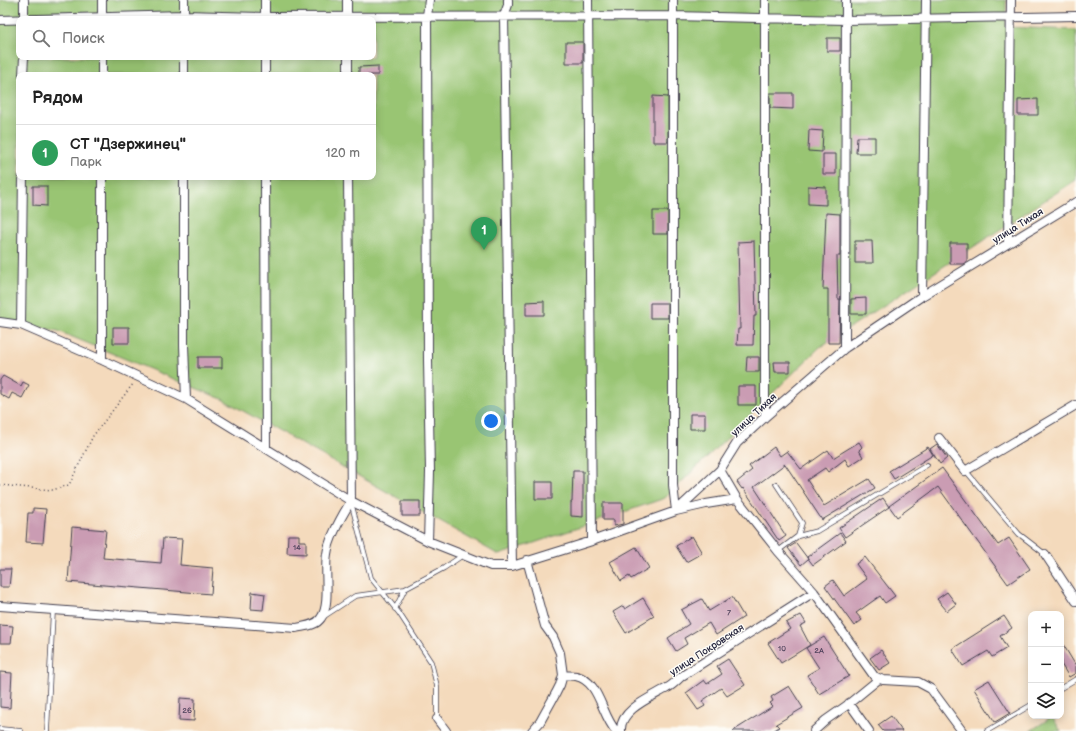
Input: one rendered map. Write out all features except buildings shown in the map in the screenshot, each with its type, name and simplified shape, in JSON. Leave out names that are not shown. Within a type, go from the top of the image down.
[{"type":"street","points":[[24,0],[24,16]]},
{"type":"street","points":[[102,0],[102,16]]},
{"type":"street","points":[[184,0],[184,16]]},
{"type":"street","points":[[265,0],[265,16]]},
{"type":"street","points":[[347,0],[347,16]]},
{"type":"street","points":[[428,541],[430,472],[426,16],[429,0]]},
{"type":"street","points":[[508,0],[508,5],[504,16],[512,566]]},
{"type":"street","points":[[588,0],[592,541]]},
{"type":"street","points":[[673,0],[672,485],[676,511]]},
{"type":"street","points":[[765,0],[765,417]]},
{"type":"street","points":[[845,348],[846,0]]},
{"type":"street","points":[[922,296],[926,0]]},
{"type":"street","points":[[1008,244],[1011,0]]},
{"type":"street","points":[[376,17],[673,16],[846,20],[1076,16]]},
{"type":"street","points":[[0,20],[16,19]]},
{"type":"street","points":[[23,72],[24,60]]},
{"type":"street","points":[[102,60],[102,72]]},
{"type":"street","points":[[184,60],[184,72]]},
{"type":"street","points":[[265,60],[265,72]]},
{"type":"street","points":[[348,60],[348,72]]},
{"type":"street","points":[[21,325],[22,180]]},
{"type":"street","points":[[102,180],[102,360]]},
{"type":"street","points":[[184,180],[184,345],[186,400]]},
{"type":"street","points":[[265,180],[266,448]]},
{"type":"street","points":[[0,606],[296,628],[312,625],[321,619],[326,604],[327,553],[337,525],[351,500],[348,180]]},
{"type":"street","name":"улица Тихая","points":[[676,511],[720,470],[737,443],[845,348],[922,296],[1076,202]]},
{"type":"street","points":[[0,322],[21,325],[102,360],[186,400],[351,500],[428,541],[491,566],[512,566],[527,560],[592,541],[676,511],[737,499]]},
{"type":"street","points":[[939,438],[965,471],[1076,405]]},
{"type":"street","points":[[720,470],[737,499],[778,551],[814,592],[874,676],[884,680],[918,682],[931,689],[962,731]]},
{"type":"street","points":[[1045,554],[1076,601]]},
{"type":"street","points":[[527,560],[545,626],[553,637],[560,653],[563,675],[560,685],[540,722],[532,731]]},
{"type":"street","name":"улица Покровская","points":[[621,731],[622,721],[629,711],[669,687],[682,676],[814,592]]},
{"type":"street","points":[[563,675],[576,676],[587,681],[594,689],[607,717],[616,731]]},
{"type":"street","points":[[814,731],[879,678]]},
{"type":"street","points":[[849,703],[869,731]]},
{"type":"street","points":[[437,719],[446,731]]},
{"type":"lane","points":[[778,551],[798,536],[816,531],[927,465]]},
{"type":"lane","points":[[965,471],[1019,534],[1045,554]]},
{"type":"lane","points":[[776,484],[802,523],[798,536]]},
{"type":"lane","points":[[351,500],[370,578],[399,613],[431,662],[437,686],[437,719]]},
{"type":"lane","points":[[321,619],[355,596],[381,591],[405,589],[444,568],[463,555]]},
{"type":"lane","points":[[395,609],[405,589]]},
{"type":"lane","points":[[47,731],[53,610]]},
{"type":"lane","points":[[1064,686],[1076,679]]},
{"type":"lane","points":[[987,731],[1028,707]]},
{"type":"lane","points":[[0,729],[21,731]]},
{"type":"path","points":[[0,485],[52,490],[69,485],[93,436],[138,377]]},
{"type":"green space","points":[[0,0],[1006,0],[1006,27],[1076,30],[1076,180],[820,347],[665,498],[499,555],[222,399],[58,331],[0,320]]},
{"type":"green space","points":[[1049,719],[1053,719],[1061,731],[1030,731]]},
{"type":"place","name":"СТ \"Дзержинец\"","points":[[484,250]]}]
